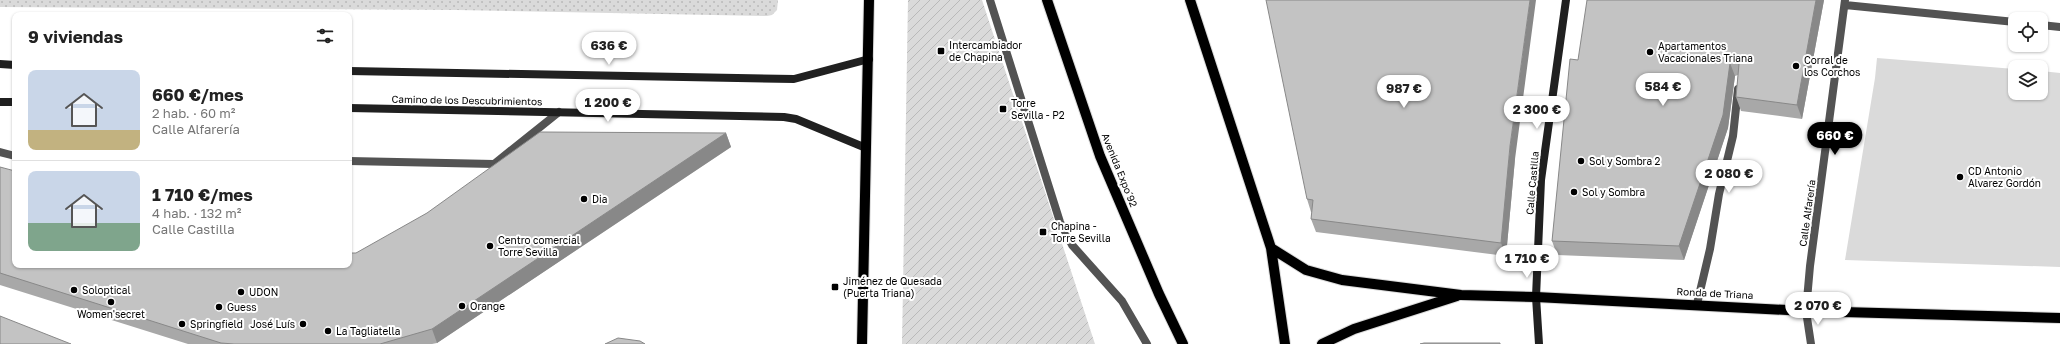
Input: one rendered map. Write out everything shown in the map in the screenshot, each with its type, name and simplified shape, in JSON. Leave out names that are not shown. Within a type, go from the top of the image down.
[{"type":"main road","points":[[862,344],[869,60],[869,0]]},
{"type":"main road","name":"Avenida Expo´92","points":[[1047,0],[1100,156],[1159,294],[1183,344]]},
{"type":"main road","points":[[1190,0],[1271,248],[1285,344]]},
{"type":"main road","points":[[1271,248],[1306,270],[1342,280],[1461,295]]},
{"type":"main road","points":[[1322,344],[1354,329],[1461,295]]},
{"type":"main road","name":"Ronda de Triana","points":[[1461,295],[1697,304],[1806,311],[2060,318]]},
{"type":"street","points":[[990,0],[1060,222],[1072,245],[1122,301],[1147,344]]},
{"type":"street","name":"Calle Castilla","points":[[1539,344],[1536,297],[1541,180],[1566,0]]},
{"type":"street","points":[[1845,2],[2008,21]]},
{"type":"street","name":"Calle Alfarería","points":[[1811,344],[1806,311],[1810,266],[1845,2]]},
{"type":"street","points":[[2048,26],[2060,27]]},
{"type":"street","points":[[352,71],[794,80],[869,60]]},
{"type":"street","points":[[0,64],[12,65]]},
{"type":"street","points":[[1697,304],[1710,249],[1719,194],[1733,136],[1739,80]]},
{"type":"street","points":[[0,102],[12,103]]},
{"type":"street","name":"Camino de los Descubrimientos","points":[[352,108],[784,117],[796,119],[866,148]]},
{"type":"street","points":[[352,161],[494,164],[559,112]]},
{"type":"street","points":[[0,152],[12,155]]},
{"type":"shaded area","points":[[0,0],[778,0],[777,10],[772,15],[767,16],[457,10],[0,7]]},
{"type":"shaded area","points":[[908,0],[982,0],[1095,344],[902,344]]},
{"type":"shaded area","name":"CD Antonio Alvarez Gordón","points":[[1877,58],[2008,68],[2008,100],[2048,100],[2048,72],[2060,73],[2060,267],[1845,260]]},
{"type":"building","points":[[1266,0],[1530,0],[1510,146],[1501,243],[1311,219],[1313,200],[1307,199]]},
{"type":"building","points":[[1587,0],[1816,0],[1797,105],[1736,97],[1739,64],[1735,61],[1730,63],[1723,115],[1679,246],[1552,241],[1570,59],[1578,60]]},
{"type":"building","name":"Centro comercial Torre Sevilla","points":[[540,132],[726,133],[432,329],[380,344],[221,343],[0,273],[0,167],[12,170],[12,268],[352,268],[352,253],[356,253],[427,213]]},
{"type":"building","points":[[0,316],[71,344],[0,344]]},
{"type":"building","points":[[618,338],[640,341],[645,344],[605,344]]},
{"type":"building","points":[[1500,343],[1500,344],[1420,344]]},
{"type":"place","name":"Intercambiador de Chapina","points":[[941,51]]},
{"type":"place","name":"Apartamentos Vacacionales Triana","points":[[1650,52]]},
{"type":"place","name":"Corral de los Corchos","points":[[1796,66]]},
{"type":"place","name":"Torre Sevilla - P2","points":[[1003,109]]},
{"type":"place","name":"Sol y Sombra 2","points":[[1581,161]]},
{"type":"place","name":"CD Antonio Alvarez Gordón","points":[[1960,177]]},
{"type":"place","name":"Sol y Sombra","points":[[1574,192]]},
{"type":"place","name":"Dia","points":[[584,199]]},
{"type":"place","name":"Chapina - Torre Sevilla","points":[[1043,232]]},
{"type":"place","name":"Centro comercial Torre Sevilla","points":[[490,246]]},
{"type":"place","name":"Jiménez de Quesada (Puerta Triana)","points":[[835,287]]},
{"type":"place","name":"Soloptical","points":[[74,290]]},
{"type":"place","name":"UDON","points":[[241,292]]},
{"type":"place","name":"Women'secret","points":[[111,302]]},
{"type":"place","name":"Orange","points":[[462,306]]},
{"type":"place","name":"Guess","points":[[219,307]]},
{"type":"place","name":"Springfield","points":[[182,324]]},
{"type":"place","name":"José Luís","points":[[303,324]]},
{"type":"place","name":"La Tagliatella","points":[[328,331]]}]
